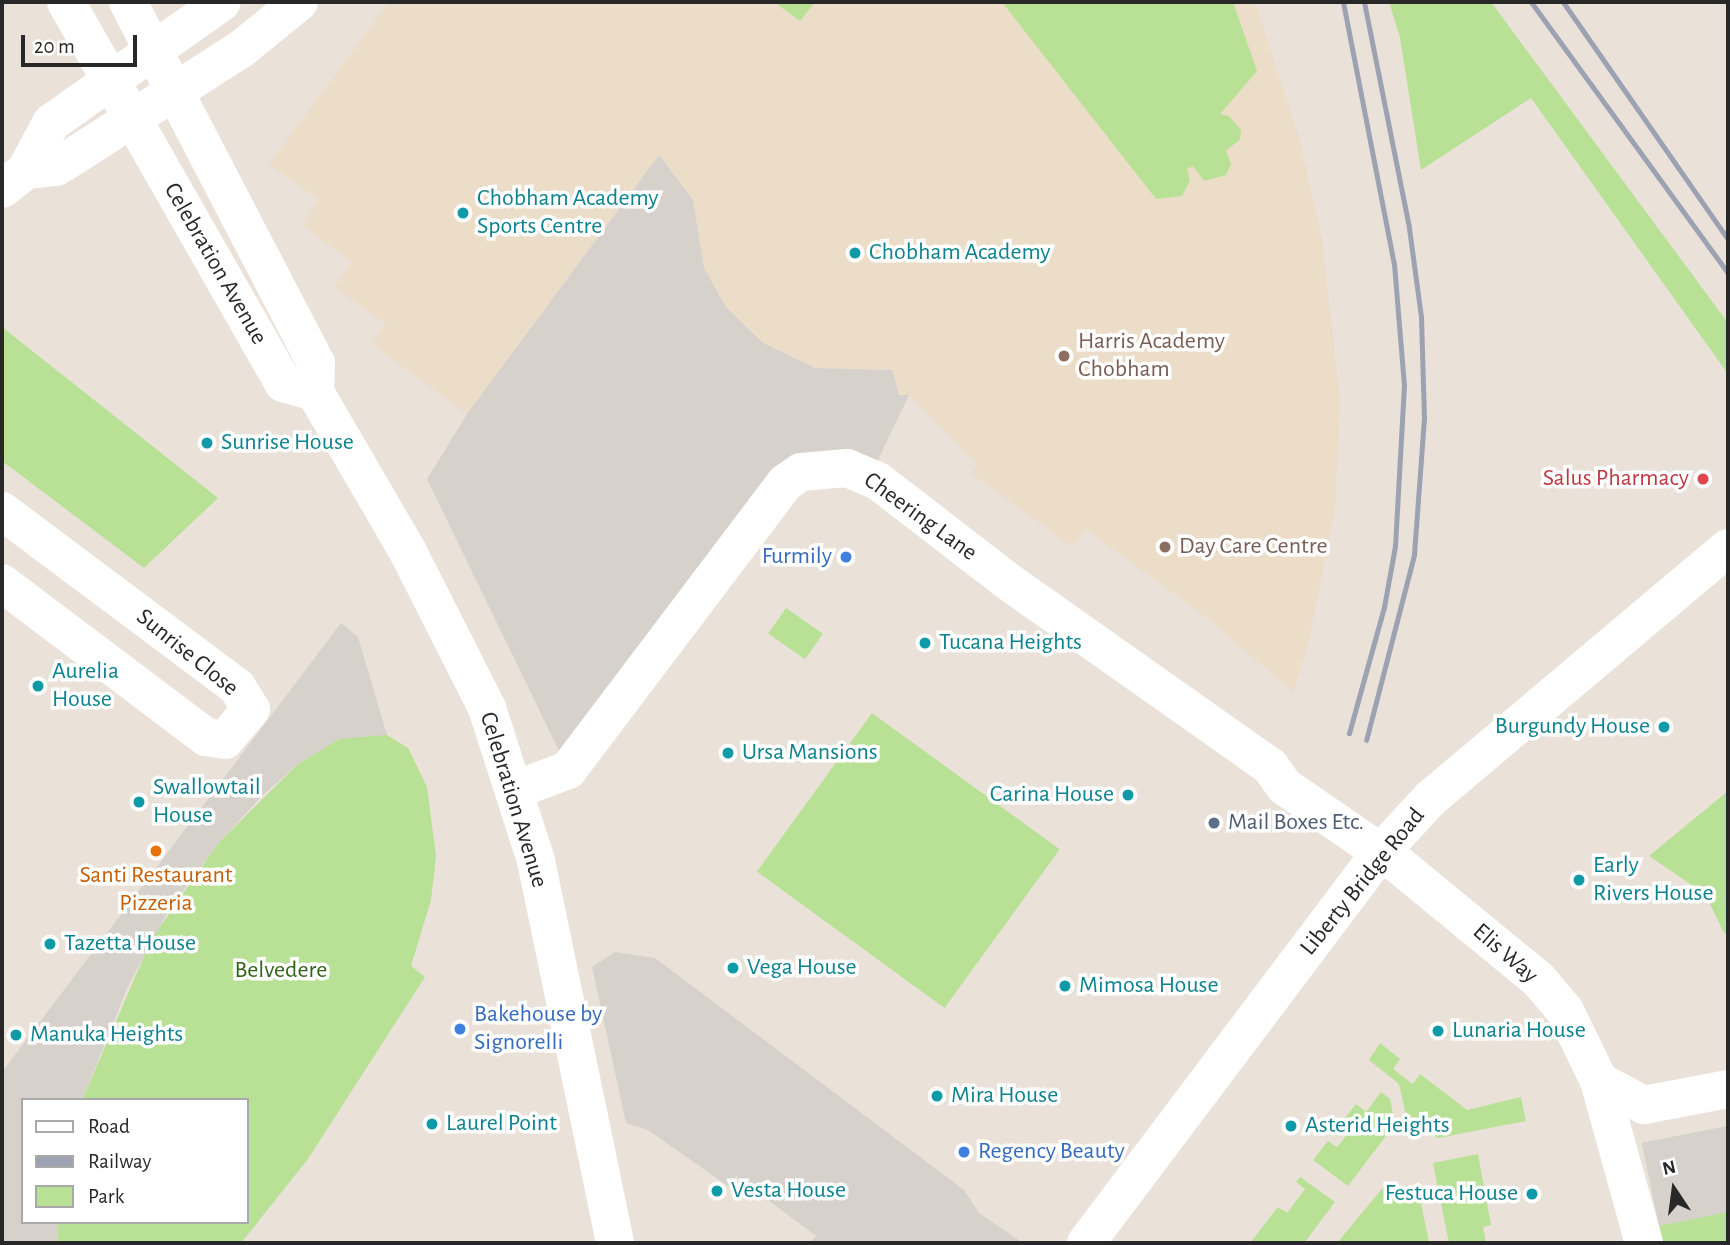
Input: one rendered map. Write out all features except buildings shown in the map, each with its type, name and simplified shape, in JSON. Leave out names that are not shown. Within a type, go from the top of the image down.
[{"type":"street","name":"Celebration Avenue","points":[[66,2],[134,116],[177,203],[283,383],[314,392]]},
{"type":"street","name":"Celebration Avenue","points":[[128,2],[316,363],[314,392],[446,624],[486,708],[536,861],[615,1243]]},
{"type":"street","points":[[14,179],[51,123],[111,77],[222,2]]},
{"type":"street","points":[[14,179],[56,167],[175,88],[240,50],[299,2]]},
{"type":"street","name":"Cheering Lane","points":[[515,790],[568,770],[785,483],[819,468],[847,467],[878,481],[1006,580],[1270,766],[1284,786],[1381,852]]},
{"type":"street","name":"Sunrise Close","points":[[2,511],[237,687],[251,709],[225,740],[206,737],[2,583]]},
{"type":"street","name":"Liberty Bridge Road","points":[[1086,1243],[1381,852],[1431,797],[1728,548]]},
{"type":"street","name":"Elis Way","points":[[1381,852],[1538,979],[1565,1011],[1599,1081],[1644,1243]]},
{"type":"street","points":[[1599,1081],[1644,1105],[1728,1089]]},
{"type":"street","points":[[1616,1142],[1644,1105]]},
{"type":"shaded area","name":"Harris Academy Chobham","points":[[389,2],[1255,2],[1298,134],[1322,240],[1340,401],[1335,508],[1308,645],[1293,692],[1207,618],[1086,529],[1072,547],[971,473],[977,464],[909,395],[899,395],[891,370],[815,368],[763,343],[726,307],[704,268],[693,200],[659,155],[467,414],[372,344],[386,324],[334,287],[352,262],[302,225],[319,200],[269,164]]},
{"type":"shaded area","points":[[659,155],[693,200],[704,268],[726,307],[763,343],[815,368],[892,370],[899,395],[909,395],[876,464],[821,452],[562,757],[427,479],[467,414]]},
{"type":"shaded area","points":[[341,623],[358,637],[387,735],[339,739],[298,764],[262,796],[219,842],[167,913],[129,984],[83,1098],[21,1098],[21,1224],[58,1224],[57,1243],[2,1243],[2,1072]]},
{"type":"shaded area","points":[[615,952],[655,958],[964,1190],[979,1213],[1023,1243],[810,1243],[816,1236],[736,1176],[732,1189],[648,1130],[626,1123],[592,967]]},
{"type":"shaded area","points":[[1728,1126],[1728,1212],[1659,1226],[1642,1143]]},
{"type":"green space","points":[[774,2],[815,2],[800,21]]},
{"type":"green space","points":[[1002,2],[1233,2],[1257,71],[1220,114],[1229,116],[1241,130],[1240,140],[1226,150],[1231,164],[1226,175],[1204,181],[1193,166],[1187,169],[1190,181],[1182,196],[1156,199]]},
{"type":"green space","points":[[1389,2],[1491,2],[1728,323],[1728,374],[1531,98],[1421,170],[1400,38]]},
{"type":"green space","points":[[2,327],[218,498],[144,568],[2,461]]},
{"type":"green space","points":[[786,608],[823,634],[805,659],[768,633]]},
{"type":"green space","points":[[872,713],[1060,849],[944,1008],[757,872]]},
{"type":"green space","name":"Belvedere","points":[[364,733],[387,735],[408,748],[427,787],[436,856],[431,900],[411,966],[425,977],[308,1159],[241,1243],[57,1243],[58,1224],[248,1224],[248,1098],[83,1098],[152,938],[219,842],[298,764],[339,739]]},
{"type":"green space","points":[[1728,791],[1728,932],[1724,933],[1705,894],[1649,856]]},
{"type":"green space","points":[[1380,1043],[1400,1059],[1393,1069],[1413,1084],[1420,1074],[1467,1110],[1521,1097],[1526,1121],[1438,1138],[1405,1111],[1399,1084],[1369,1060]]},
{"type":"green space","points":[[1381,1092],[1390,1099],[1395,1124],[1348,1186],[1313,1160],[1328,1141],[1337,1147],[1351,1130],[1341,1123],[1356,1104],[1366,1112]]},
{"type":"green space","points":[[1728,1126],[1728,1243],[1663,1243],[1642,1143]]},
{"type":"green space","points":[[1478,1154],[1491,1225],[1483,1227],[1486,1243],[1449,1243],[1433,1163]]},
{"type":"green space","points":[[1300,1177],[1335,1202],[1304,1243],[1250,1243],[1278,1207],[1287,1213],[1305,1189],[1296,1182]]},
{"type":"green space","points":[[1386,1184],[1420,1198],[1429,1243],[1337,1243]]},
{"type":"railway","points":[[1343,2],[1394,264],[1404,385],[1395,546],[1384,607],[1349,733]]},
{"type":"railway","points":[[1364,2],[1409,228],[1421,317],[1424,418],[1414,555],[1366,740]]},
{"type":"railway","points":[[1531,2],[1728,273]]},
{"type":"railway","points":[[1563,2],[1728,239]]},
{"type":"place","name":"Chobham Academy Sports Centre","points":[[463,213]]},
{"type":"place","name":"Chobham Academy","points":[[855,253]]},
{"type":"place","name":"Harris Academy Chobham","points":[[1064,356]]},
{"type":"place","name":"Sunrise House","points":[[207,443]]},
{"type":"place","name":"Salus Pharmacy","points":[[1703,479]]},
{"type":"place","name":"Day Care Centre","points":[[1165,547]]},
{"type":"place","name":"Furmily","points":[[846,557]]},
{"type":"place","name":"Tucana Heights","points":[[925,643]]},
{"type":"place","name":"Aurelia House","points":[[38,686]]},
{"type":"place","name":"Burgundy House","points":[[1664,727]]},
{"type":"place","name":"Ursa Mansions","points":[[728,753]]},
{"type":"place","name":"Carina House","points":[[1128,795]]},
{"type":"place","name":"Swallowtail House","points":[[139,802]]},
{"type":"place","name":"Mail Boxes Etc.","points":[[1214,823]]},
{"type":"place","name":"Santi Restaurant Pizzeria","points":[[156,851]]},
{"type":"place","name":"Early Rivers House","points":[[1579,880]]},
{"type":"place","name":"Tazetta House","points":[[50,944]]},
{"type":"place","name":"Vega House","points":[[733,968]]},
{"type":"place","name":"Mimosa House","points":[[1065,986]]},
{"type":"place","name":"Bakehouse by Signorelli","points":[[460,1029]]},
{"type":"place","name":"Lunaria House","points":[[1438,1031]]},
{"type":"place","name":"Manuka Heights","points":[[16,1035]]},
{"type":"place","name":"Mira House","points":[[937,1096]]},
{"type":"place","name":"Laurel Point","points":[[432,1124]]},
{"type":"place","name":"Asterid Heights","points":[[1291,1126]]},
{"type":"place","name":"Regency Beauty","points":[[964,1152]]},
{"type":"place","name":"Vesta House","points":[[717,1191]]},
{"type":"place","name":"Festuca House","points":[[1532,1194]]}]
